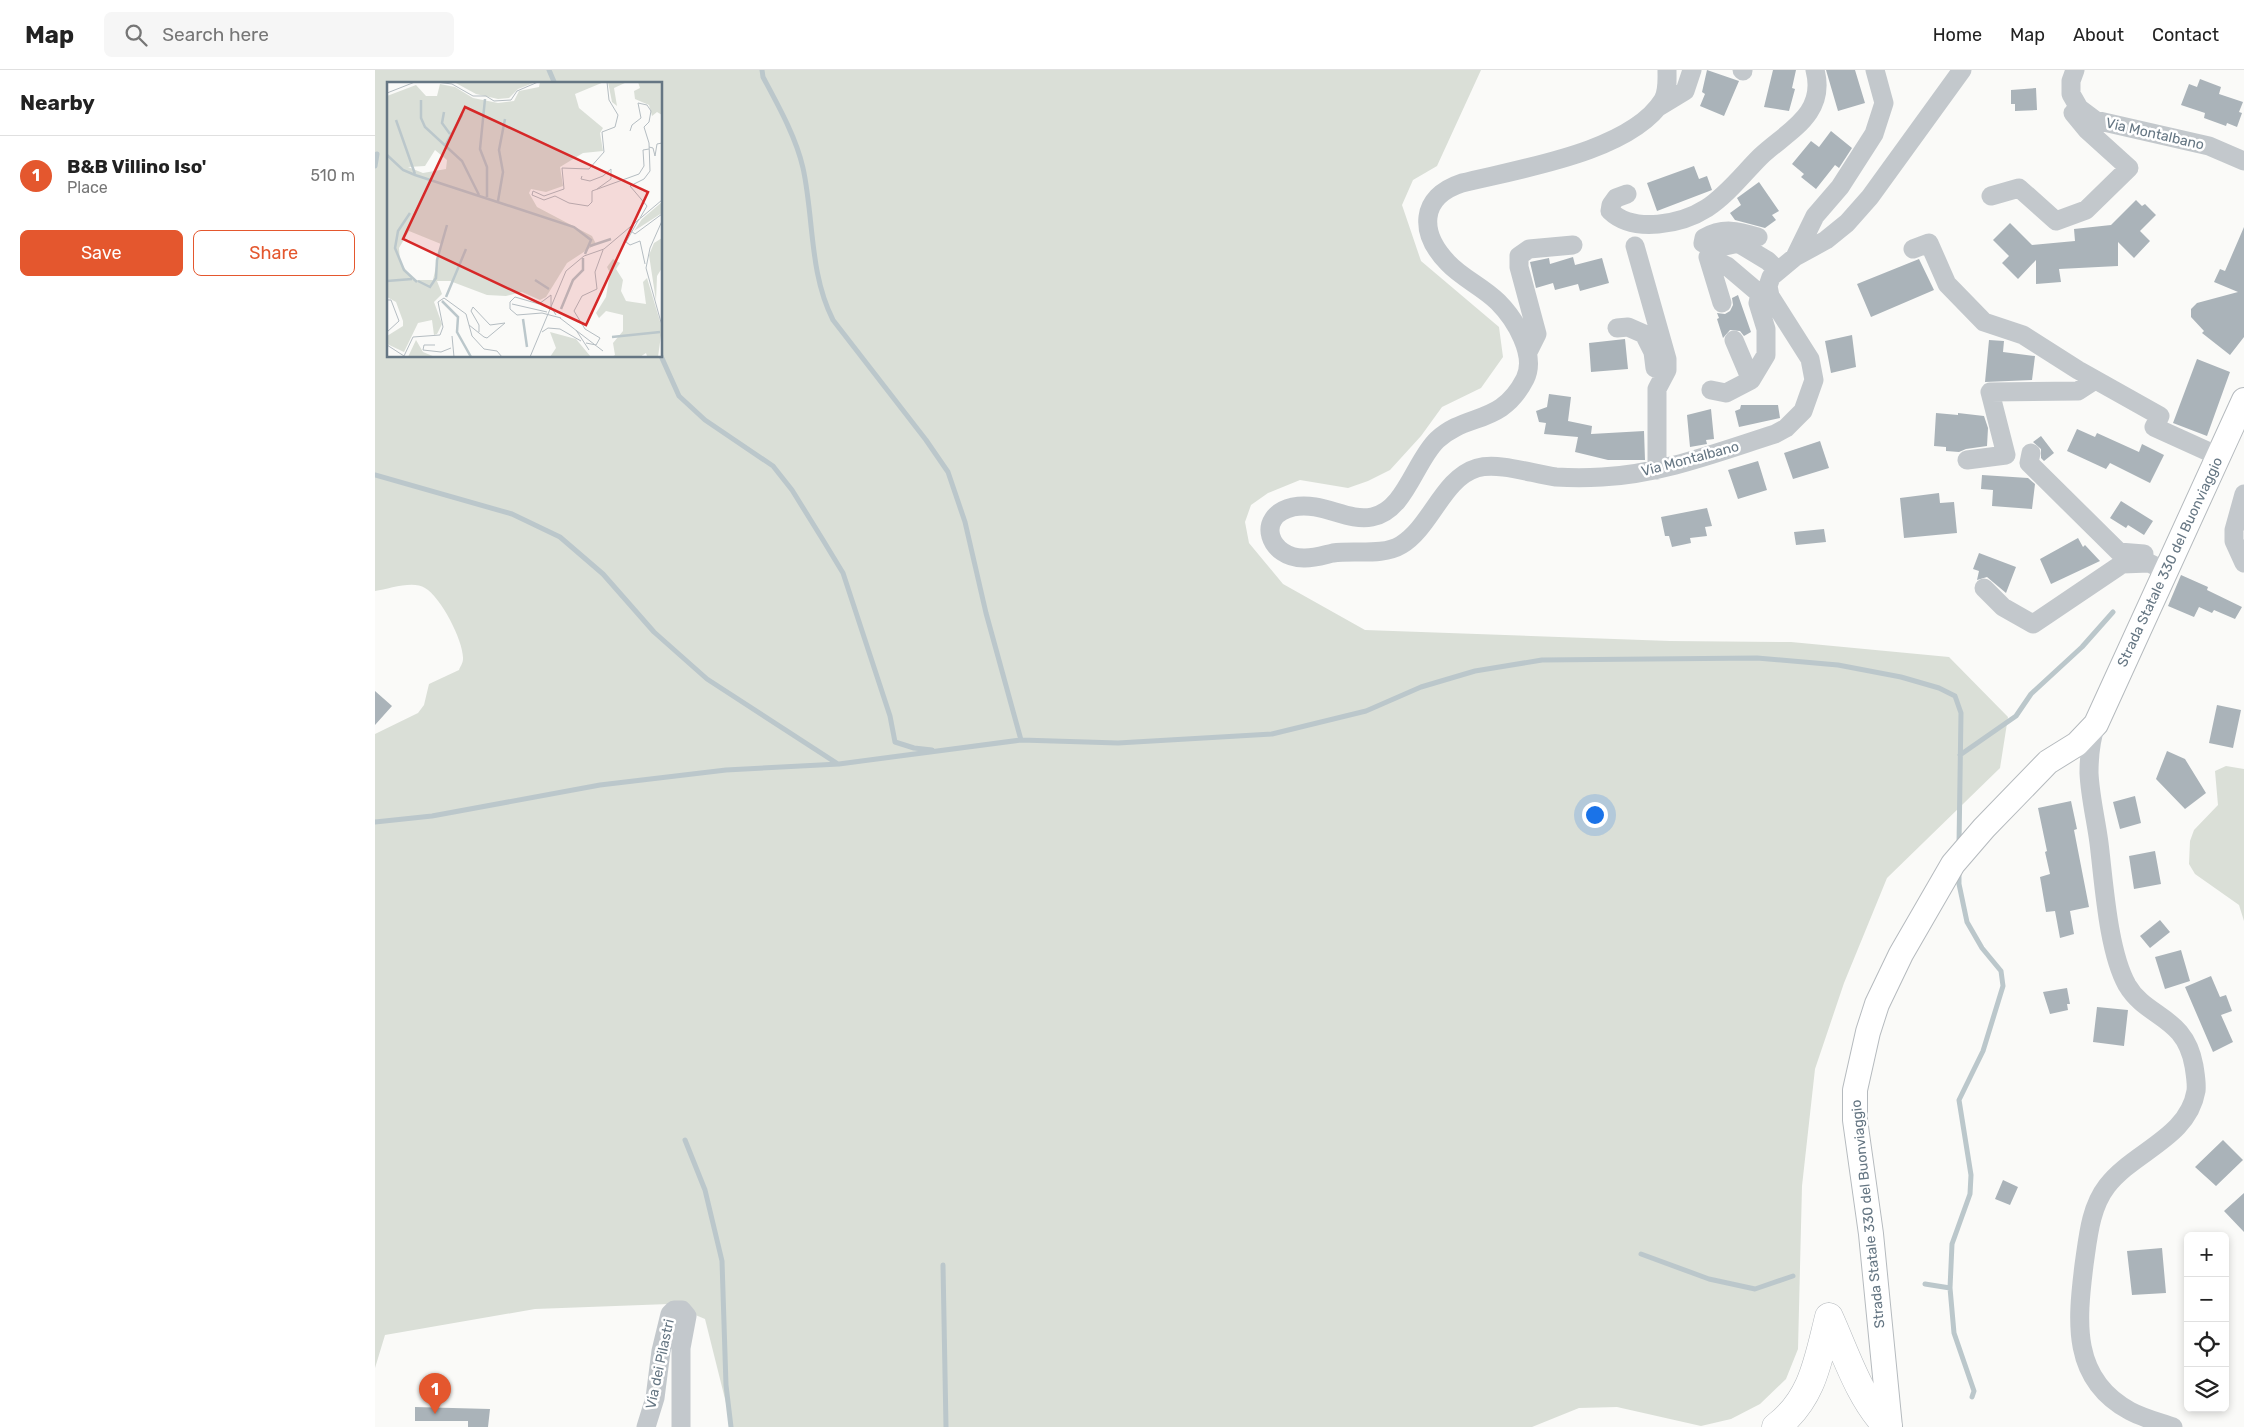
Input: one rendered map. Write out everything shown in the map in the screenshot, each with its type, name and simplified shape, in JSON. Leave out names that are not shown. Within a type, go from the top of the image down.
[{"type":"highway","points":[[1829,1317],[1864,1396],[1879,1419],[1889,1427]]},
{"type":"highway","points":[[1776,1427],[1799,1404],[1813,1379],[1829,1317]]},
{"type":"highway","points":[[1803,1427],[1811,1415],[1824,1381],[1829,1317]]},
{"type":"main road","name":"Strada Statale 330 del Buonviaggio","points":[[1889,1427],[1871,1234],[1855,1120],[1855,1090],[1861,1059],[1877,1004],[1901,954],[1953,864],[1984,828],[2048,762],[2077,744],[2096,724],[2244,400]]},
{"type":"street","points":[[1657,108],[1664,98],[1667,86],[1667,70]]},
{"type":"street","points":[[1528,352],[1508,314],[1498,302],[1447,263],[1437,248],[1427,226],[1427,214],[1431,204],[1437,196],[1455,185],[1546,162],[1608,143],[1643,121],[1657,108],[1685,91],[1691,70]]},
{"type":"street","points":[[1627,194],[1616,198],[1611,205],[1611,211],[1616,216],[1629,222],[1651,224],[1687,218],[1708,207],[1806,117],[1815,100],[1817,80],[1815,70]]},
{"type":"street","points":[[1795,257],[1815,216],[1840,187],[1874,134],[1885,103],[1875,70]]},
{"type":"street","points":[[1711,390],[1726,393],[1751,380],[1760,368],[1766,355],[1766,329],[1758,303],[1769,283],[1795,257],[1826,240],[1847,223],[1869,197],[1962,70]]},
{"type":"street","points":[[1991,196],[2019,188],[2056,221],[2086,210],[2129,168],[2087,130],[2073,113],[2079,108],[2071,94],[2071,81],[2075,70]]},
{"type":"street","name":"Via Montalbano","points":[[2079,108],[2088,116],[2103,123],[2209,146],[2244,161]]},
{"type":"street","points":[[1758,237],[1735,230],[1711,234],[1704,238],[1703,243],[1709,247],[1717,248],[1738,243],[1768,261],[1769,283]]},
{"type":"street","points":[[1913,249],[1929,243],[1947,284],[1984,322],[2023,335],[2095,380],[2160,416],[2154,427],[2218,456]]},
{"type":"street","points":[[1528,352],[1537,334],[1519,267],[1519,256],[1529,249],[1573,244]]},
{"type":"street","points":[[1635,246],[1667,359],[1667,370],[1657,389]]},
{"type":"street","points":[[1722,303],[1707,257],[1769,283]]},
{"type":"street","name":"Via Montalbano","points":[[1528,352],[1529,362],[1524,381],[1505,406],[1494,414],[1451,431],[1438,439],[1427,452],[1393,505],[1383,514],[1371,517],[1357,517],[1304,505],[1289,508],[1272,520],[1271,537],[1276,548],[1287,556],[1298,558],[1311,558],[1356,550],[1392,550],[1409,540],[1458,478],[1476,468],[1491,466],[1567,477],[1628,475],[1657,470],[1775,434],[1786,428],[1803,411],[1814,380],[1810,359],[1794,332],[1773,303],[1769,283]]},
{"type":"street","points":[[1617,328],[1627,327],[1644,334],[1653,352],[1657,389],[1657,470]]},
{"type":"street","points":[[1734,340],[1751,380]]},
{"type":"street","points":[[1967,460],[2006,455],[1990,392],[2078,391],[2095,380]]},
{"type":"street","points":[[2031,453],[2029,463],[2119,552],[2169,564]]},
{"type":"street","points":[[2244,494],[2234,530],[2234,541],[2244,563]]},
{"type":"street","points":[[2079,579],[2119,552]]},
{"type":"street","points":[[1985,588],[2003,607],[2033,624],[2122,564],[2169,564]]},
{"type":"street","name":"Strada Statale 330 del Buonviaggio","points":[[2096,724],[2089,773],[2114,952],[2127,986],[2138,999],[2172,1024],[2182,1036],[2191,1053],[2196,1090],[2189,1110],[2175,1130],[2130,1163],[2107,1186],[2097,1204],[2092,1219],[2081,1295],[2079,1321],[2081,1344],[2085,1360],[2101,1388],[2131,1412],[2173,1427]]},
{"type":"street","name":"Via dei Pilastri","points":[[646,1427],[655,1398],[661,1351],[670,1314],[674,1310],[682,1310],[687,1316],[681,1348],[681,1427]]},
{"type":"shaded area","points":[[375,70],[1481,70],[1437,166],[1413,180],[1402,205],[1421,261],[1499,327],[1503,357],[1481,388],[1442,407],[1421,436],[1390,470],[1348,488],[1300,480],[1268,493],[1251,505],[1245,522],[1249,543],[1283,584],[1365,630],[1670,641],[1791,642],[1949,657],[2008,717],[2000,768],[1887,878],[1844,983],[1815,1069],[1802,1186],[1798,1349],[1786,1379],[1760,1404],[1731,1419],[1701,1426],[1617,1407],[1579,1408],[1532,1427],[732,1427],[705,1319],[669,1304],[535,1309],[385,1335],[375,1368],[375,734],[418,713],[424,705],[429,684],[459,670],[463,659],[456,631],[438,600],[420,586],[401,586],[375,591]]},
{"type":"shaded area","points":[[2226,766],[2244,769],[2244,921],[2239,905],[2195,874],[2189,864],[2190,841],[2194,830],[2218,805],[2215,771]]},
{"type":"building","points":[[1707,70],[1739,81],[1724,116],[1700,106],[1705,94],[1702,92]]},
{"type":"building","points":[[1773,70],[1796,70],[1792,88],[1795,89],[1789,111],[1764,107]]},
{"type":"building","points":[[1826,70],[1855,70],[1865,103],[1838,111]]},
{"type":"building","points":[[2200,79],[2221,87],[2219,94],[2243,102],[2239,112],[2242,113],[2237,127],[2227,123],[2226,126],[2204,118],[2205,113],[2181,105],[2189,84],[2197,87]]},
{"type":"building","points":[[2036,88],[2037,110],[2015,111],[2015,104],[2011,104],[2011,90]]},
{"type":"building","points":[[1831,131],[1852,148],[1839,168],[1835,165],[1816,189],[1801,177],[1804,174],[1792,164],[1811,141],[1819,147]]},
{"type":"building","points":[[1694,166],[1699,179],[1707,176],[1712,190],[1657,211],[1647,183]]},
{"type":"building","points":[[1759,182],[1779,211],[1772,215],[1776,220],[1765,228],[1735,220],[1730,213],[1741,205],[1737,198]]},
{"type":"building","points":[[2136,200],[2142,206],[2145,204],[2156,215],[2140,231],[2150,241],[2134,258],[2118,242],[2118,266],[2059,269],[2061,282],[2036,284],[2036,260],[2018,279],[2002,263],[2009,256],[1993,240],[2010,223],[2032,245],[2075,241],[2074,229],[2111,225]]},
{"type":"building","points":[[2244,227],[2244,337],[2230,355],[2202,333],[2204,331],[2191,317],[2191,309],[2197,303],[2238,292],[2214,282],[2220,269],[2225,271]]},
{"type":"building","points":[[1573,257],[1575,265],[1602,258],[1609,283],[1580,291],[1578,284],[1555,290],[1553,283],[1536,288],[1530,262],[1549,258],[1550,264]]},
{"type":"building","points":[[1919,259],[1934,290],[1871,317],[1857,284]]},
{"type":"building","points":[[1738,295],[1751,332],[1744,336],[1740,331],[1730,330],[1723,338],[1717,313],[1725,314],[1730,311],[1733,305],[1732,298]]},
{"type":"building","points":[[1852,335],[1856,367],[1831,373],[1825,341]]},
{"type":"building","points":[[1625,339],[1628,369],[1591,372],[1589,343]]},
{"type":"building","points":[[1989,340],[2004,341],[2003,352],[2035,356],[2032,380],[1985,382]]},
{"type":"building","points":[[2197,359],[2230,372],[2207,436],[2173,423]]},
{"type":"building","points":[[1549,394],[1571,397],[1568,421],[1592,426],[1591,434],[1644,431],[1645,460],[1608,460],[1575,452],[1578,437],[1544,434],[1546,423],[1539,422],[1536,411],[1547,407]]},
{"type":"building","points":[[1741,405],[1778,405],[1780,418],[1739,427],[1735,411],[1740,409]]},
{"type":"building","points":[[1711,409],[1714,439],[1706,440],[1707,444],[1690,447],[1687,415]]},
{"type":"building","points":[[1936,413],[1984,416],[1988,428],[1987,446],[1959,452],[1946,451],[1946,447],[1934,446]]},
{"type":"building","points":[[2077,429],[2095,437],[2097,433],[2139,452],[2142,444],[2164,455],[2150,483],[2110,463],[2106,469],[2067,451]]},
{"type":"building","points":[[2041,436],[2054,453],[2044,461],[2041,458],[2041,449],[2033,442]]},
{"type":"building","points":[[1820,441],[1829,468],[1793,479],[1784,453]]},
{"type":"building","points":[[1758,461],[1767,490],[1738,499],[1728,470]]},
{"type":"building","points":[[1982,475],[2028,478],[2035,484],[2032,509],[1992,506],[1993,490],[1981,489]]},
{"type":"building","points":[[1939,493],[1940,503],[1954,502],[1957,533],[1904,538],[1900,498]]},
{"type":"building","points":[[2121,501],[2153,521],[2144,535],[2128,525],[2126,528],[2110,518]]},
{"type":"building","points":[[1707,508],[1712,526],[1705,527],[1707,536],[1690,538],[1691,543],[1672,547],[1669,536],[1665,536],[1661,517]]},
{"type":"building","points":[[1824,529],[1826,542],[1796,545],[1794,532]]},
{"type":"building","points":[[2078,538],[2083,547],[2085,545],[2100,561],[2051,584],[2040,559]]},
{"type":"building","points":[[1979,553],[2016,567],[2006,593],[1987,577],[1977,580],[1979,571],[1973,569]]},
{"type":"building","points":[[2181,575],[2208,587],[2207,590],[2242,607],[2235,619],[2214,610],[2212,613],[2199,607],[2194,617],[2168,606]]},
{"type":"building","points":[[375,691],[392,706],[375,725]]},
{"type":"building","points":[[2217,705],[2241,710],[2233,748],[2209,743]]},
{"type":"building","points":[[2167,751],[2185,759],[2206,793],[2185,809],[2156,779]]},
{"type":"building","points":[[2135,796],[2141,823],[2120,829],[2113,802]]},
{"type":"building","points":[[2071,801],[2077,829],[2074,830],[2089,907],[2070,911],[2074,934],[2060,938],[2055,911],[2046,912],[2040,877],[2050,874],[2038,808]]},
{"type":"building","points":[[2155,851],[2161,884],[2134,889],[2129,856]]},
{"type":"building","points":[[2160,920],[2170,932],[2150,948],[2140,936]]},
{"type":"building","points":[[2181,950],[2190,981],[2165,989],[2155,957]]},
{"type":"building","points":[[2211,976],[2220,997],[2226,995],[2232,1011],[2221,1015],[2233,1042],[2213,1052],[2185,987]]},
{"type":"building","points":[[2067,988],[2070,1004],[2067,1004],[2068,1010],[2050,1014],[2043,992]]},
{"type":"building","points":[[2097,1007],[2128,1010],[2124,1046],[2093,1042]]},
{"type":"building","points":[[2223,1140],[2243,1160],[2216,1186],[2195,1167]]},
{"type":"building","points":[[2003,1180],[2018,1187],[2010,1205],[1995,1199]]},
{"type":"building","points":[[2244,1193],[2244,1232],[2224,1211]]},
{"type":"building","points":[[2162,1248],[2166,1293],[2132,1295],[2127,1251]]},
{"type":"building","points":[[415,1407],[490,1409],[488,1427],[468,1427],[468,1421],[415,1421]]},
{"type":"waterway","points":[[549,70],[554,82]]},
{"type":"waterway","points":[[762,70],[763,77],[786,121],[800,156],[816,264],[825,302],[833,320],[926,440],[948,472],[965,522],[986,613],[1021,740]]},
{"type":"waterway","points":[[375,166],[377,154]]},
{"type":"waterway","points":[[662,358],[679,396],[705,420],[773,466],[792,490],[843,573],[890,716],[895,742],[914,748],[932,750]]},
{"type":"waterway","points":[[375,475],[512,514],[560,537],[603,574],[654,632],[707,679],[838,764]]},
{"type":"waterway","points":[[1960,755],[2016,716],[2031,694],[2082,647],[2113,612]]},
{"type":"waterway","points":[[375,822],[432,816],[600,785],[726,770],[839,764],[1021,740],[1118,743],[1272,734],[1366,711],[1421,687],[1475,671],[1542,660],[1757,658],[1838,665],[1901,677],[1939,688],[1955,696],[1961,713],[1959,845]]},
{"type":"waterway","points":[[1959,871],[1959,884],[1967,922],[1982,948],[2001,971],[2003,986],[1983,1051],[1959,1100],[1971,1175],[1970,1194],[1952,1244],[1950,1288],[1954,1333],[1974,1391],[1972,1397]]},
{"type":"waterway","points":[[685,1140],[705,1190],[722,1261],[726,1385],[731,1427]]},
{"type":"waterway","points":[[1641,1254],[1709,1279],[1755,1289],[1793,1276]]},
{"type":"waterway","points":[[943,1265],[946,1427]]},
{"type":"waterway","points":[[1925,1284],[1950,1288]]},
{"type":"place","name":"B&B Villino Iso'","points":[[435,1414]]}]
